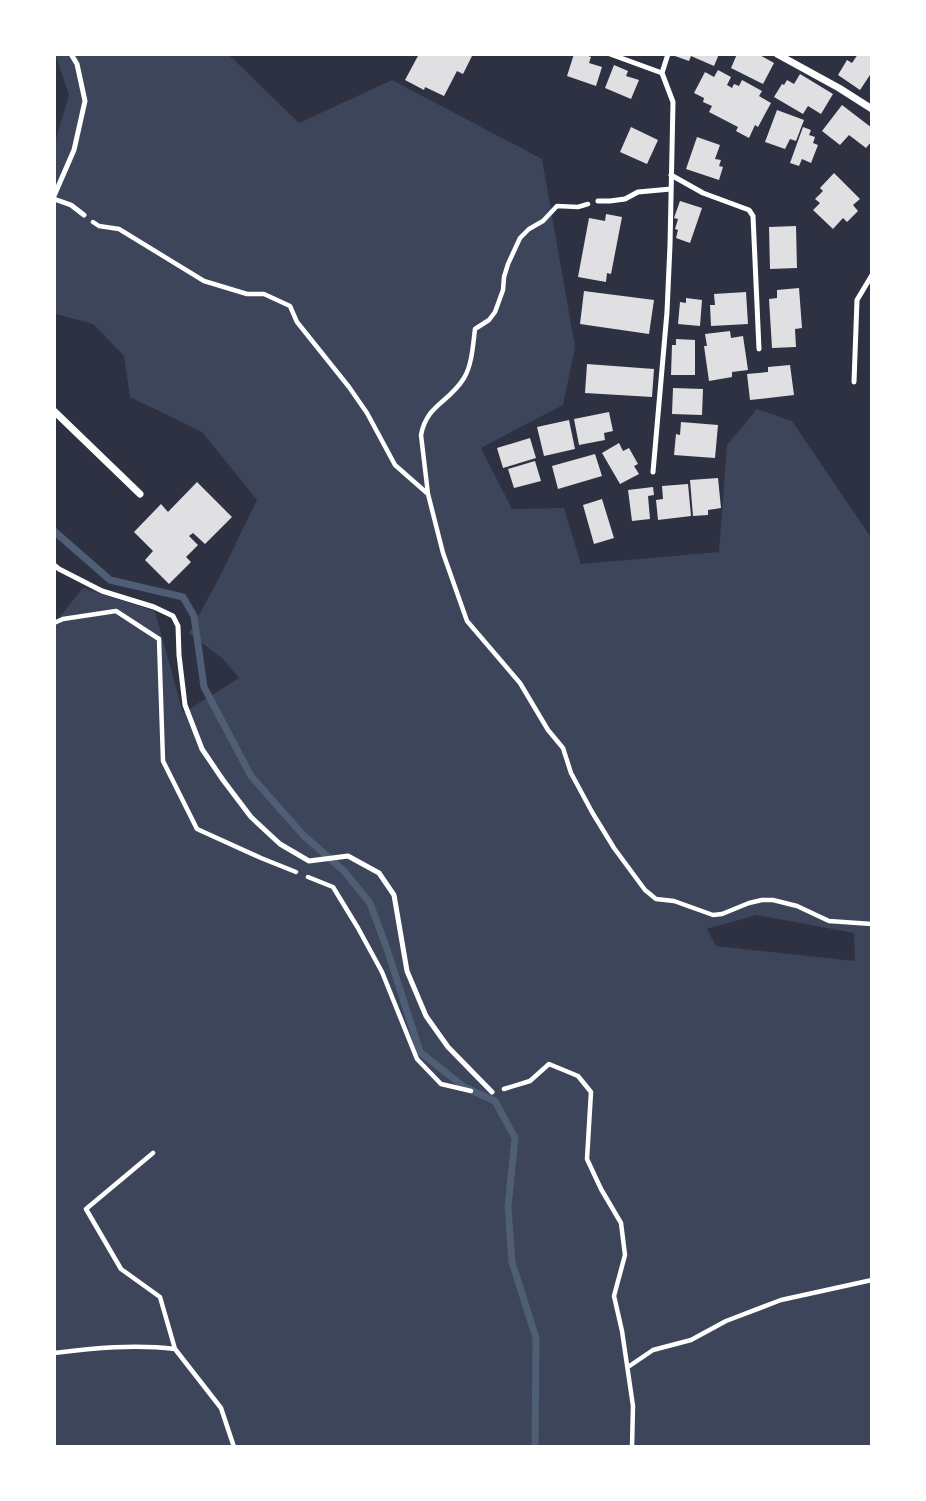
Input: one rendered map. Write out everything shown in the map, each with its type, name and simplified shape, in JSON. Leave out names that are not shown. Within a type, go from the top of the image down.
[{"type":"street","points":[[777,54],[872,109]]},
{"type":"street","points":[[54,411],[140,495]]},
{"type":"lane","points":[[71,54],[77,64],[85,101],[74,150],[54,198],[71,205],[84,215]]},
{"type":"lane","points":[[610,54],[662,73]]},
{"type":"lane","points":[[653,472],[667,312],[673,102],[662,73],[668,54]]},
{"type":"lane","points":[[671,175],[703,193],[749,210],[753,216],[759,349]]},
{"type":"lane","points":[[598,201],[625,199],[638,192],[671,189]]},
{"type":"lane","points":[[854,382],[858,300],[872,275]]},
{"type":"lane","points":[[54,565],[102,591],[154,607],[173,616],[177,626],[185,705],[202,749],[251,817],[280,844],[309,862],[348,856],[379,873],[394,895],[407,971],[426,1016],[448,1047],[492,1092]]},
{"type":"path","points":[[598,201],[578,207],[557,206],[520,238],[504,277],[503,290],[495,312],[489,320],[475,329],[465,377],[448,398],[432,409],[423,425],[421,435],[428,495],[443,553],[467,621],[520,683],[548,730],[563,748],[571,773],[614,848],[645,890],[656,899],[674,901],[713,915],[749,903],[773,900],[797,906],[829,921],[872,923]]},
{"type":"path","points":[[84,215],[99,226],[119,229],[204,281],[247,294],[264,294],[290,306],[297,322],[367,413],[395,464],[428,495]]},
{"type":"path","points":[[54,623],[63,619],[116,611],[159,639],[163,761],[197,829],[333,887],[382,972],[417,1059],[441,1084],[492,1092],[530,1082],[549,1064],[578,1076],[591,1092],[587,1158],[621,1223],[625,1255],[614,1296],[633,1406],[632,1447]]},
{"type":"path","points":[[153,1153],[86,1209],[121,1269],[160,1297],[175,1349],[221,1408],[234,1447]]},
{"type":"path","points":[[628,1367],[653,1350],[691,1340],[726,1321],[780,1300],[872,1280]]},
{"type":"path","points":[[54,1353],[149,1346],[175,1349]]},
{"type":"shaded area","points":[[55,54],[228,54],[299,123],[392,80],[542,159],[575,347],[563,405],[481,448],[512,509],[564,508],[581,564],[719,552],[727,445],[757,409],[792,421],[872,539],[872,1447],[54,1447],[54,624],[83,588],[155,611],[183,713],[239,678],[223,659],[189,633],[257,500],[202,432],[130,397],[124,356],[93,324],[56,314],[54,316],[54,146],[69,95]],"holes":[[[756,915],[854,933],[855,961],[716,946],[707,929]]]},
{"type":"building","points":[[419,54],[473,54],[463,74],[457,71],[444,96],[405,80]]},
{"type":"building","points":[[574,54],[591,57],[589,63],[602,67],[596,86],[567,76]]},
{"type":"building","points":[[719,54],[714,66],[691,56],[689,61],[672,55]]},
{"type":"building","points":[[737,54],[758,54],[774,63],[763,84],[731,68]]},
{"type":"building","points":[[858,54],[872,57],[872,72],[860,90],[838,75],[847,60],[852,63]]},
{"type":"building","points":[[614,65],[628,71],[626,76],[639,80],[631,99],[605,88]]},
{"type":"building","points":[[718,70],[731,77],[727,85],[732,88],[734,84],[739,86],[742,80],[762,91],[759,96],[771,103],[749,138],[736,131],[738,127],[709,112],[712,106],[694,93],[705,72],[714,77]]},
{"type":"building","points":[[800,74],[833,94],[821,114],[808,106],[803,114],[774,97],[782,84],[787,80],[794,84]]},
{"type":"building","points":[[842,105],[872,128],[872,141],[866,148],[849,135],[840,145],[822,131]]},
{"type":"building","points":[[777,110],[804,120],[796,141],[790,139],[785,149],[765,142]]},
{"type":"building","points":[[631,127],[658,140],[647,164],[620,152]]},
{"type":"building","points":[[803,127],[811,130],[809,135],[815,137],[813,143],[818,145],[811,163],[802,159],[799,166],[790,163]]},
{"type":"building","points":[[697,137],[720,145],[715,159],[721,160],[719,166],[723,167],[719,180],[686,169]]},
{"type":"building","points":[[834,173],[860,199],[853,205],[858,211],[847,222],[843,218],[833,229],[813,210],[820,203],[815,199],[823,191],[820,188]]},
{"type":"building","points":[[680,201],[702,208],[690,243],[676,238],[678,219],[674,218]]},
{"type":"building","points":[[606,214],[622,217],[611,274],[607,273],[606,282],[578,277],[589,218],[605,221]]},
{"type":"building","points":[[796,226],[797,268],[770,269],[769,227]]},
{"type":"building","points":[[799,288],[802,328],[795,329],[796,347],[772,348],[769,299],[777,298],[777,290]]},
{"type":"building","points":[[584,291],[654,300],[649,334],[580,324]]},
{"type":"building","points":[[746,292],[748,324],[711,326],[710,305],[715,305],[714,294]]},
{"type":"building","points":[[686,298],[702,300],[700,326],[678,324],[680,302],[686,303]]},
{"type":"building","points":[[730,331],[731,338],[743,336],[748,370],[732,372],[732,377],[709,381],[705,334]]},
{"type":"building","points":[[676,339],[695,340],[695,375],[671,375],[672,345],[676,345]]},
{"type":"building","points":[[587,364],[654,369],[652,397],[585,393]]},
{"type":"building","points":[[790,365],[794,395],[750,400],[747,374],[768,372],[768,367]]},
{"type":"building","points":[[673,388],[703,389],[702,415],[672,414]]},
{"type":"building","points":[[609,412],[613,431],[604,433],[605,440],[579,445],[574,419]]},
{"type":"building","points":[[569,420],[575,449],[544,456],[537,427]]},
{"type":"building","points":[[681,422],[718,425],[715,458],[674,455],[676,434],[680,435]]},
{"type":"building","points":[[530,438],[536,458],[503,468],[497,448]]},
{"type":"building","points":[[619,443],[623,451],[629,448],[638,464],[634,466],[639,474],[620,484],[602,453]]},
{"type":"building","points":[[595,454],[602,476],[558,489],[552,466]]},
{"type":"building","points":[[535,461],[541,481],[514,488],[508,469]]},
{"type":"building","points":[[718,478],[721,508],[708,510],[708,515],[693,516],[690,480]]},
{"type":"building","points":[[197,482],[232,517],[205,544],[193,533],[189,536],[198,545],[186,557],[191,562],[169,584],[145,560],[153,551],[134,532],[161,504],[168,512]]},
{"type":"building","points":[[688,484],[691,516],[658,520],[656,500],[663,499],[662,486]]},
{"type":"building","points":[[653,487],[654,495],[648,496],[650,519],[632,521],[628,490]]},
{"type":"building","points":[[602,499],[614,538],[594,544],[583,505]]},
{"type":"waterway","points":[[54,531],[110,580],[183,597],[194,616],[204,687],[251,776],[303,835],[344,871],[370,903],[420,1052],[464,1087],[495,1101],[515,1138],[508,1206],[512,1262],[536,1338],[535,1447]]}]
